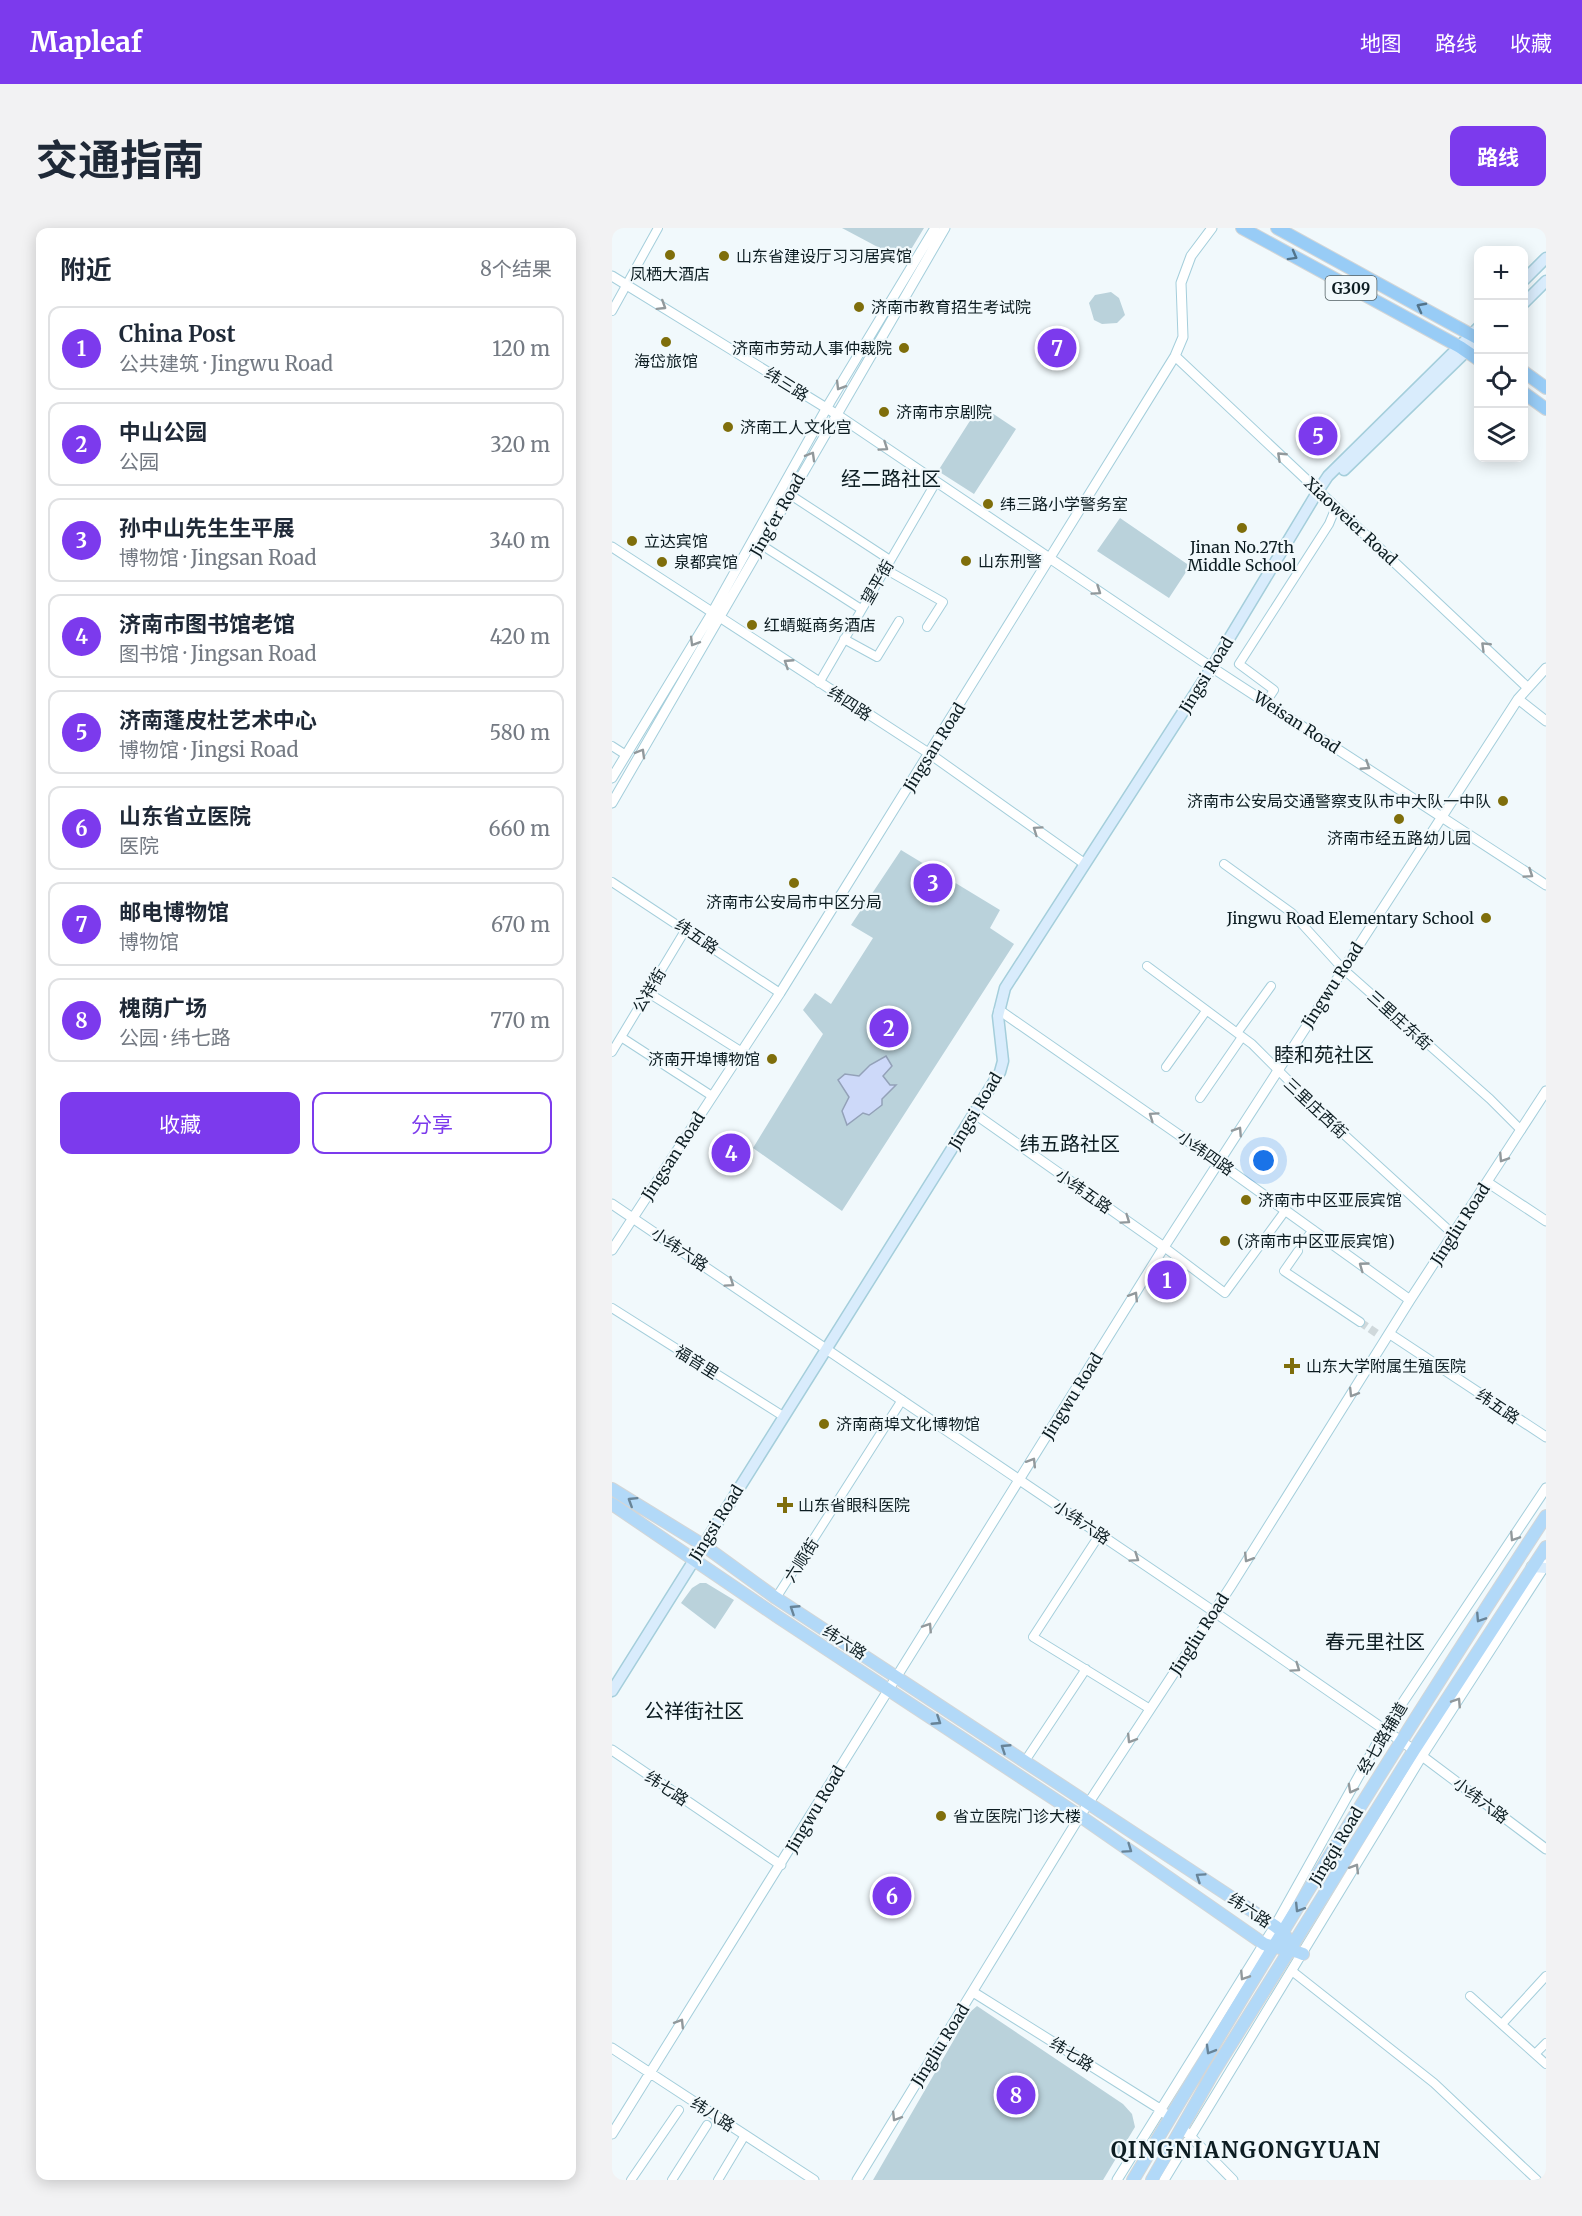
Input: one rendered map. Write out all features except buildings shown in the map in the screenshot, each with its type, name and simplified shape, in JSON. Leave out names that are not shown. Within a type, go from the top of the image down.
[{"type":"highway","name":"G309","points":[[1242,228],[1474,357]]},
{"type":"highway","name":"G309","points":[[1277,228],[1474,333]]},
{"type":"highway","points":[[1528,375],[1546,388]]},
{"type":"highway","points":[[1528,396],[1546,409]]},
{"type":"main road","points":[[1528,276],[1546,258]]},
{"type":"main road","points":[[1527,300],[1546,281]]},
{"type":"main road","name":"Jingsi Road","points":[[612,1691],[825,1347],[1000,1072],[1003,1061],[999,1010],[1005,988],[1212,667],[1318,491],[1330,484],[1474,338]]},
{"type":"main road","name":"纬六路","points":[[612,1489],[703,1545],[777,1598],[1090,1802],[1279,1930],[1298,1951]]},
{"type":"main road","name":"纬六路","points":[[612,1504],[1080,1816],[1270,1946],[1298,1951]]},
{"type":"main road","name":"Jingqi Road","points":[[1132,2180],[1279,1930],[1546,1516]]},
{"type":"main road","name":"Jingqi Road","points":[[1152,2180],[1187,2132],[1213,2073],[1298,1951],[1418,1753],[1542,1567],[1546,1546]]},
{"type":"street","points":[[612,311],[628,286],[658,228]]},
{"type":"street","name":"Jing'er Road","points":[[612,803],[826,408],[935,228]]},
{"type":"street","name":"Jing'er Road","points":[[612,778],[760,544],[945,228]]},
{"type":"street","name":"Jingsan Road","points":[[612,1250],[780,993],[1175,356],[1183,337],[1181,283],[1191,256],[1212,228]]},
{"type":"street","name":"纬三路","points":[[612,276],[836,414],[1048,559]]},
{"type":"street","name":"Xiaoweier Road","points":[[1175,356],[1527,687]]},
{"type":"street","name":"望平街","points":[[819,683],[936,482]]},
{"type":"street","points":[[789,494],[890,561]]},
{"type":"street","points":[[1266,702],[1274,690],[1239,664],[1329,524],[1336,507]]},
{"type":"street","points":[[760,544],[861,609]]},
{"type":"street","name":"纬四路","points":[[612,547],[930,754],[1084,864]]},
{"type":"street","name":"Weisan Road","points":[[1048,559],[1546,885]]},
{"type":"street","points":[[885,569],[943,602],[927,627]]},
{"type":"street","points":[[844,639],[877,657],[899,621]]},
{"type":"street","name":"Jingwu Road","points":[[612,2134],[1276,1070],[1518,699],[1546,668]]},
{"type":"street","points":[[1518,699],[1546,721]]},
{"type":"street","points":[[612,746],[626,755]]},
{"type":"street","name":"三里庄东街","points":[[1224,864],[1292,913],[1342,968],[1521,1130]]},
{"type":"street","name":"纬五路","points":[[612,882],[780,993]]},
{"type":"street","name":"公祥街","points":[[612,1052],[686,929]]},
{"type":"street","name":"三里庄西街","points":[[1147,966],[1239,1035],[1453,1234]]},
{"type":"street","points":[[1200,1098],[1271,986]]},
{"type":"street","points":[[647,992],[742,1052]]},
{"type":"street","name":"小纬四路","points":[[999,1010],[1218,1162],[1410,1300]]},
{"type":"street","points":[[1166,1067],[1206,1011]]},
{"type":"street","points":[[621,1037],[712,1096]]},
{"type":"street","name":"Jingliu Road","points":[[856,2180],[1080,1816],[1214,1611],[1385,1336],[1546,1091]]},
{"type":"street","name":"小纬五路","points":[[975,1114],[1164,1247]]},
{"type":"street","points":[[1486,1182],[1546,1221]]},
{"type":"street","name":"小纬六路","points":[[612,1204],[1385,1729],[1546,1849]]},
{"type":"street","points":[[1164,1247],[1225,1293],[1285,1210]]},
{"type":"street","points":[[1306,1239],[1313,1230]]},
{"type":"street","points":[[1298,1251],[1284,1271],[1359,1322]]},
{"type":"street","name":"福音里","points":[[612,1308],[783,1416]]},
{"type":"street","name":"纬五路","points":[[1385,1336],[1546,1437]]},
{"type":"street","name":"六顺街","points":[[777,1598],[902,1400]]},
{"type":"street","name":"经七路辅道","points":[[1279,1930],[1385,1729],[1546,1488]]},
{"type":"street","points":[[1100,1534],[1033,1636],[1150,1708]]},
{"type":"street","points":[[1025,1761],[1086,1669]]},
{"type":"street","name":"纬七路","points":[[612,1750],[781,1865]]},
{"type":"street","points":[[1117,2180],[1160,2109],[1270,1946]]},
{"type":"street","points":[[1164,2180],[1187,2132],[1292,1971],[1298,1951]]},
{"type":"street","points":[[1292,1971],[1434,2083],[1537,2180]]},
{"type":"street","points":[[1502,2024],[1546,1976]]},
{"type":"street","name":"纬七路","points":[[973,1992],[1160,2109],[1170,2118]]},
{"type":"street","points":[[1470,1996],[1546,2064]]},
{"type":"street","points":[[1535,2054],[1546,2043]]},
{"type":"street","name":"纬八路","points":[[612,2048],[814,2180]]},
{"type":"street","points":[[631,2180],[679,2110]]},
{"type":"street","points":[[672,2180],[708,2125]]},
{"type":"street","points":[[1187,2132],[1233,2180]]},
{"type":"street","points":[[718,2180],[745,2135]]},
{"type":"shaded area","points":[[842,228],[924,228],[904,261]]},
{"type":"shaded area","points":[[1111,292],[1119,298],[1125,315],[1117,323],[1102,324],[1094,320],[1089,303],[1095,295]]},
{"type":"shaded area","points":[[980,405],[1016,429],[974,494],[938,471]]},
{"type":"shaded area","points":[[1120,518],[1190,566],[1169,598],[1097,551]]},
{"type":"shaded area","points":[[901,850],[1000,910],[990,928],[1014,944],[842,1211],[753,1148],[823,1034],[803,1010],[815,993],[831,1004],[873,938],[851,925]]},
{"type":"shaded area","points":[[700,1583],[706,1583],[734,1600],[715,1629],[681,1603],[692,1588]]},
{"type":"shaded area","points":[[977,2006],[1123,2104],[1132,2114],[1135,2127],[1103,2180],[873,2180],[970,2012]]},
{"type":"water","points":[[886,1056],[892,1066],[883,1076],[890,1085],[896,1085],[882,1099],[882,1105],[869,1115],[863,1113],[847,1125],[842,1111],[849,1097],[838,1080],[845,1074],[859,1076],[870,1065]]},
{"type":"tunnel","points":[[1360,1322],[1379,1335]]},
{"type":"place","name":"凤栖大酒店","points":[[670,255]]},
{"type":"place","name":"山东省建设厅习习居宾馆","points":[[724,256]]},
{"type":"place","name":"济南市教育招生考试院","points":[[859,307]]},
{"type":"place","name":"海岱旅馆","points":[[666,342]]},
{"type":"place","name":"济南市劳动人事仲裁院","points":[[904,348]]},
{"type":"place","name":"邮电博物馆","points":[[1057,348]]},
{"type":"place","name":"济南市京剧院","points":[[884,412]]},
{"type":"place","name":"济南工人文化宫","points":[[728,427]]},
{"type":"place","name":"济南蓬皮杜艺术中心","points":[[1318,436]]},
{"type":"place","name":"纬三路小学警务室","points":[[988,504]]},
{"type":"place","name":"Jinan No.27th Middle School","points":[[1242,528]]},
{"type":"place","name":"立达宾馆","points":[[632,541]]},
{"type":"place","name":"山东刑警","points":[[966,561]]},
{"type":"place","name":"泉都宾馆","points":[[662,562]]},
{"type":"place","name":"红蜻蜓商务酒店","points":[[752,625]]},
{"type":"place","name":"济南市公安局交通警察支队市中大队一中队","points":[[1503,801]]},
{"type":"place","name":"济南市经五路幼儿园","points":[[1399,819]]},
{"type":"place","name":"济南市公安局市中区分局","points":[[794,883]]},
{"type":"place","name":"孙中山先生生平展","points":[[933,883]]},
{"type":"place","name":"Jingwu Road Elementary School","points":[[1486,918]]},
{"type":"place","name":"中山公园","points":[[889,1028]]},
{"type":"place","name":"济南开埠博物馆","points":[[772,1059]]},
{"type":"place","name":"济南市图书馆老馆","points":[[731,1153]]},
{"type":"place","name":"济南市中区亚辰宾馆","points":[[1246,1200]]},
{"type":"place","name":"(济南市中区亚辰宾馆)","points":[[1225,1241]]},
{"type":"place","name":"China Post","points":[[1167,1280]]},
{"type":"place","name":"山东大学附属生殖医院","points":[[1292,1366]]},
{"type":"place","name":"济南商埠文化博物馆","points":[[824,1424]]},
{"type":"place","name":"山东省眼科医院","points":[[785,1505]]},
{"type":"place","name":"省立医院门诊大楼","points":[[941,1816]]},
{"type":"place","name":"山东省立医院","points":[[892,1896]]},
{"type":"place","name":"槐荫广场","points":[[1016,2095]]},
{"type":"district","name":"经二路社区","points":[[891,478]]},
{"type":"district","name":"睦和苑社区","points":[[1324,1054]]},
{"type":"district","name":"纬五路社区","points":[[1070,1143]]},
{"type":"district","name":"春元里社区","points":[[1375,1641]]},
{"type":"district","name":"公祥街社区","points":[[694,1710]]},
{"type":"district","name":"QINGNIANGONGYUAN","points":[[1246,2150]]}]
